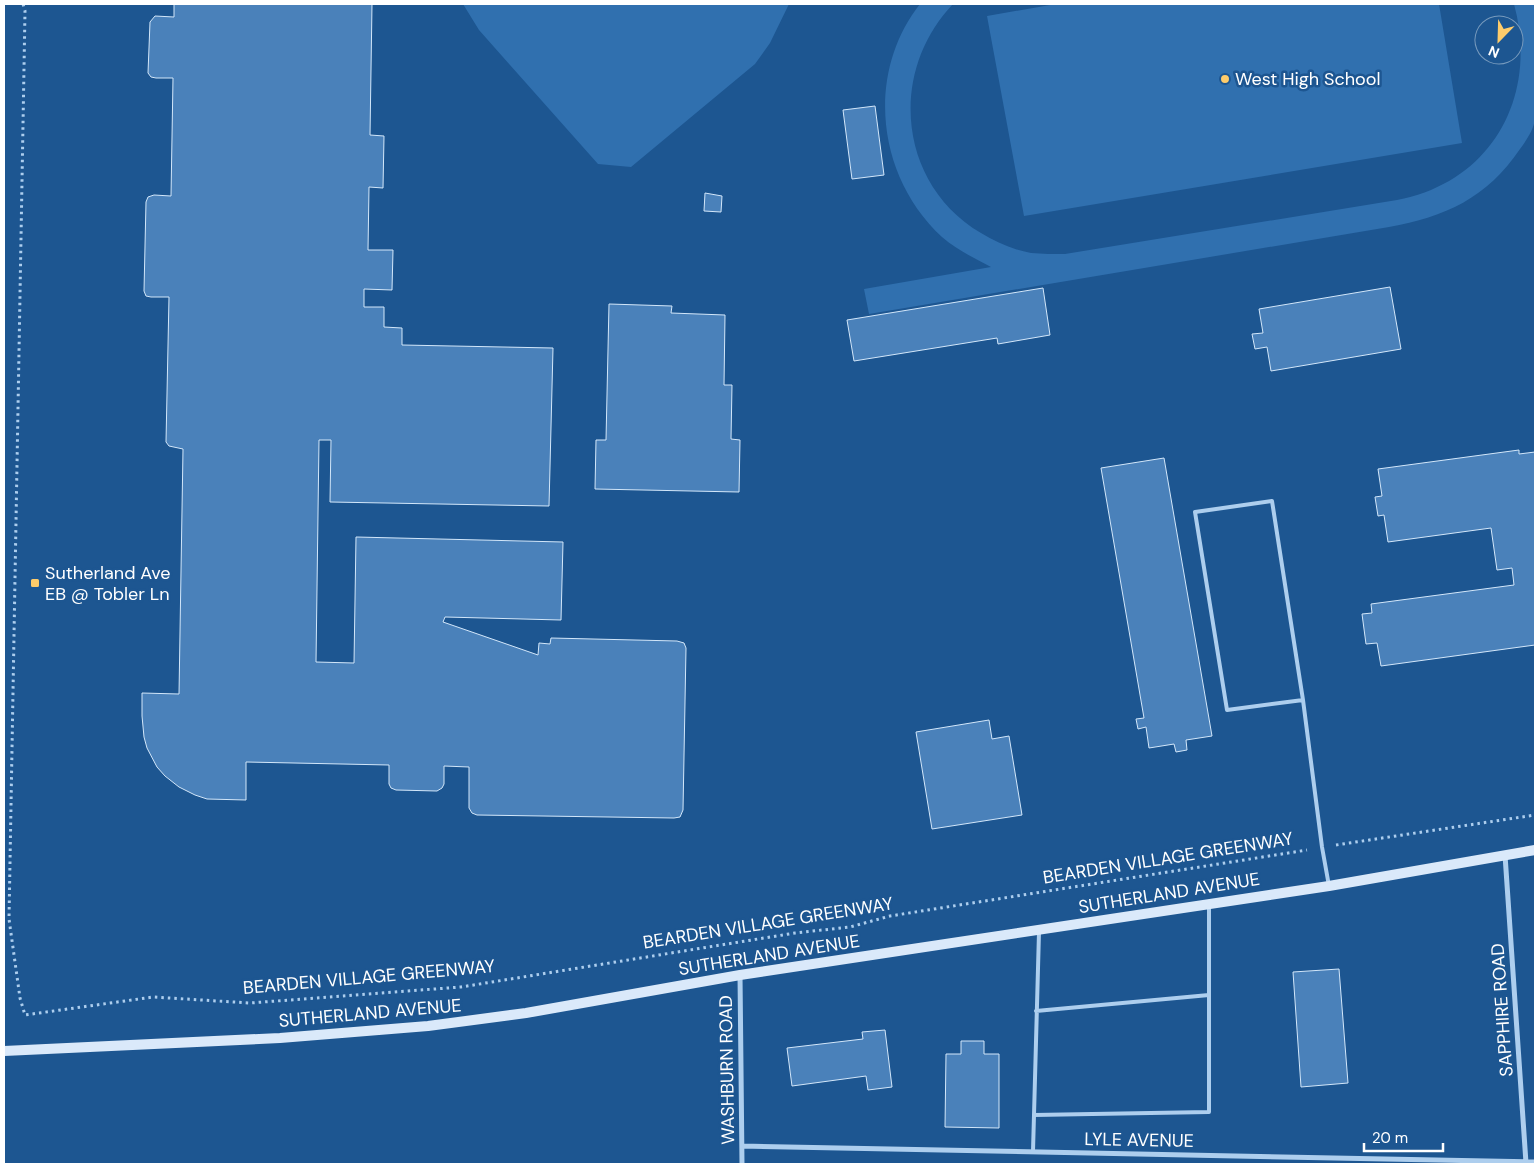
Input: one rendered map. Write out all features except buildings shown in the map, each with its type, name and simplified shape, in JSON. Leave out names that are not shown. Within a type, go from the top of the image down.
[{"type":"street","name":"SUTHERLAND AVENUE","points":[[4,1051],[280,1038],[428,1026],[526,1013],[740,975],[1329,886],[1535,850]]},
{"type":"street","name":"SAPPHIRE ROAD","points":[[1505,854],[1526,1163]]},
{"type":"street","name":"WASHBURN ROAD","points":[[740,975],[742,1164]]},
{"type":"street","name":"LYLE AVENUE","points":[[742,1146],[1535,1162]]},
{"type":"lane","points":[[1303,700],[1228,710],[1195,512],[1272,502],[1303,700],[1322,847],[1329,886]]},
{"type":"lane","points":[[1034,1115],[1209,1112],[1209,903]]},
{"type":"lane","points":[[1033,1151],[1039,930]]},
{"type":"lane","points":[[1036,1012],[1209,995]]},
{"type":"path","name":"BEARDEN VILLAGE GREENWAY","points":[[24,4],[9,919],[20,998],[25,1015],[153,997],[250,1004],[461,987],[795,933],[850,927],[890,916],[1535,815]]},
{"type":"shaded area","points":[[463,4],[789,4],[770,43],[755,64],[631,167],[598,164],[479,30]]},
{"type":"shaded area","points":[[920,4],[953,4],[932,31],[918,62],[911,93],[911,126],[919,157],[932,186],[953,212],[993,240],[1011,248],[1031,253],[1065,254],[1397,200],[1430,190],[1459,175],[1482,154],[1500,130],[1513,102],[1520,65],[1524,65],[1524,15],[1516,15],[1514,4],[1535,4],[1536,114],[1529,135],[1522,146],[1507,166],[1479,193],[1446,211],[1409,223],[869,314],[864,289],[991,267],[966,254],[942,237],[920,213],[903,185],[892,155],[886,124],[886,93],[891,61],[902,32]]},
{"type":"shaded area","name":"West High School","points":[[1056,4],[1439,4],[1462,143],[1024,216],[987,16]]},
{"type":"place","name":"West High School","points":[[1225,79]]},
{"type":"place","name":"Sutherland Ave EB @ Tobler Ln","points":[[35,583]]}]
